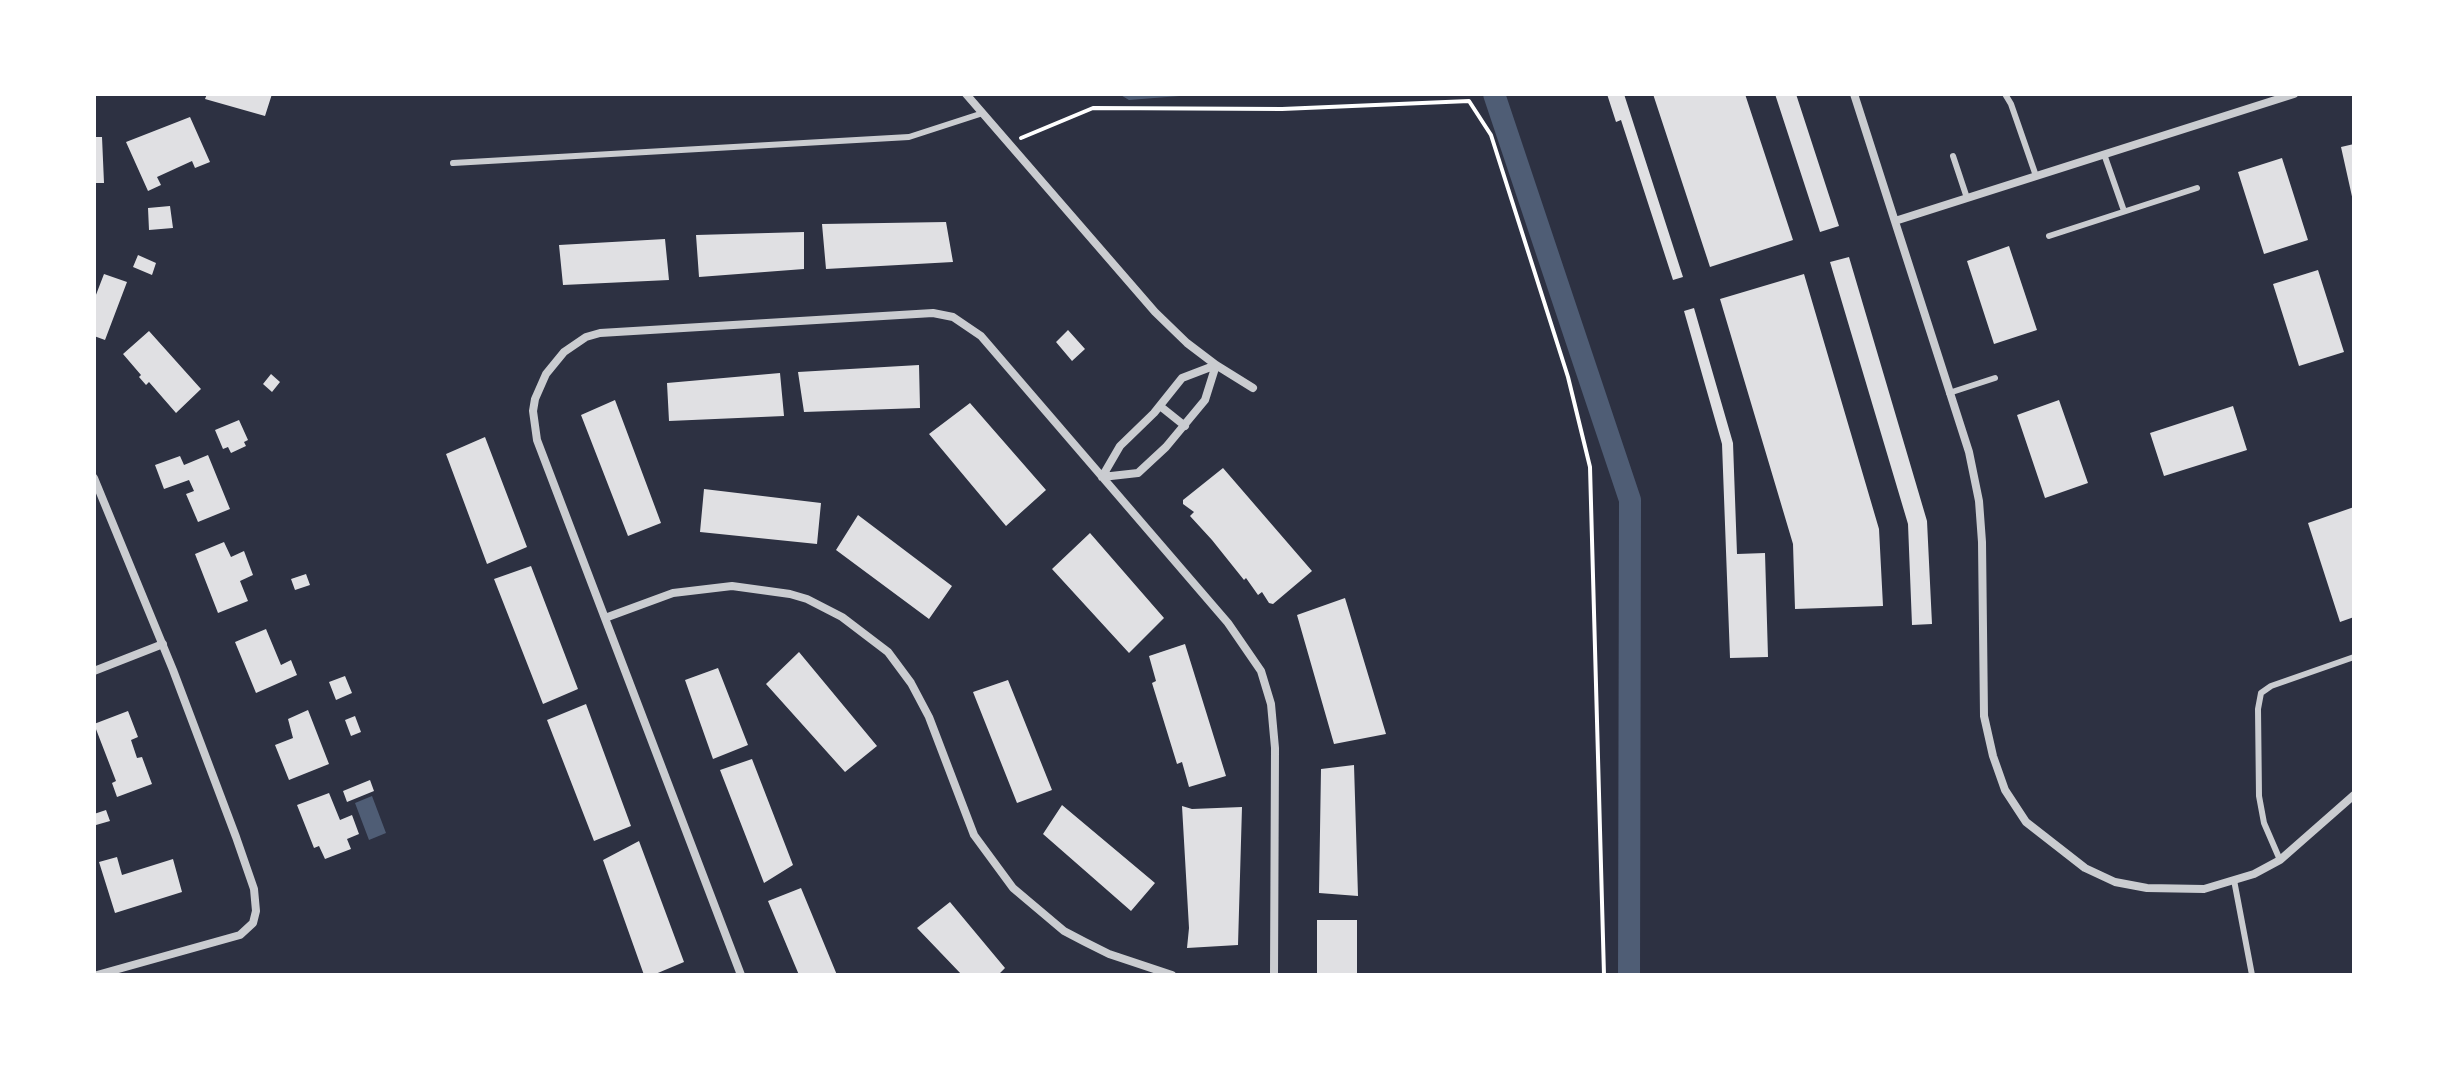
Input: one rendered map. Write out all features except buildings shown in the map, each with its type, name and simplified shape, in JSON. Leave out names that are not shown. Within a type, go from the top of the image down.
[{"type":"street","points":[[966,94],[1143,299],[1187,343],[1253,388]]},
{"type":"street","points":[[1854,94],[1969,452],[1979,501],[1982,542],[1984,716],[2005,790],[2026,822],[2085,868],[2115,882],[2147,888],[2204,889],[2254,874],[2280,860],[2354,795]]},
{"type":"street","points":[[1895,221],[2294,94]]},
{"type":"street","points":[[741,975],[537,440],[533,411],[539,386],[554,363],[575,344],[600,333],[944,314],[961,321],[981,336],[1243,640],[1267,686],[1275,748],[1274,975]]},
{"type":"street","points":[[1102,477],[1120,446],[1160,406],[1182,378],[1216,365]]},
{"type":"street","points":[[1102,477],[1138,473],[1185,426],[1205,400],[1216,365]]},
{"type":"street","points":[[1160,406],[1185,426]]},
{"type":"street","points":[[94,478],[163,644],[251,882],[255,917],[251,926],[240,935],[97,975]]},
{"type":"street","points":[[605,618],[673,593],[732,586],[790,594],[842,617],[888,652],[911,683],[929,717],[974,835],[1013,888],[1064,931],[1109,954],[1172,975]]},
{"type":"street","points":[[94,671],[163,644]]},
{"type":"lane","points":[[2005,94],[2036,176]]},
{"type":"lane","points":[[453,163],[909,137],[983,113]]},
{"type":"lane","points":[[2104,154],[2124,211]]},
{"type":"lane","points":[[1953,156],[1967,198]]},
{"type":"lane","points":[[2049,236],[2197,188]]},
{"type":"lane","points":[[1949,393],[1995,378]]},
{"type":"lane","points":[[2280,860],[2264,823],[2259,796],[2258,709],[2261,693],[2271,686],[2354,657]]},
{"type":"lane","points":[[2234,880],[2252,975]]},
{"type":"path","points":[[1009,144],[1093,108],[1282,109],[1469,101],[1491,135],[1568,377],[1590,467],[1604,975]]},
{"type":"water","points":[[1119,94],[1205,94],[1129,100]]},
{"type":"water","points":[[372,796],[386,833],[369,840],[355,803]]},
{"type":"waterway","points":[[1494,94],[1630,500],[1629,975]]}]
